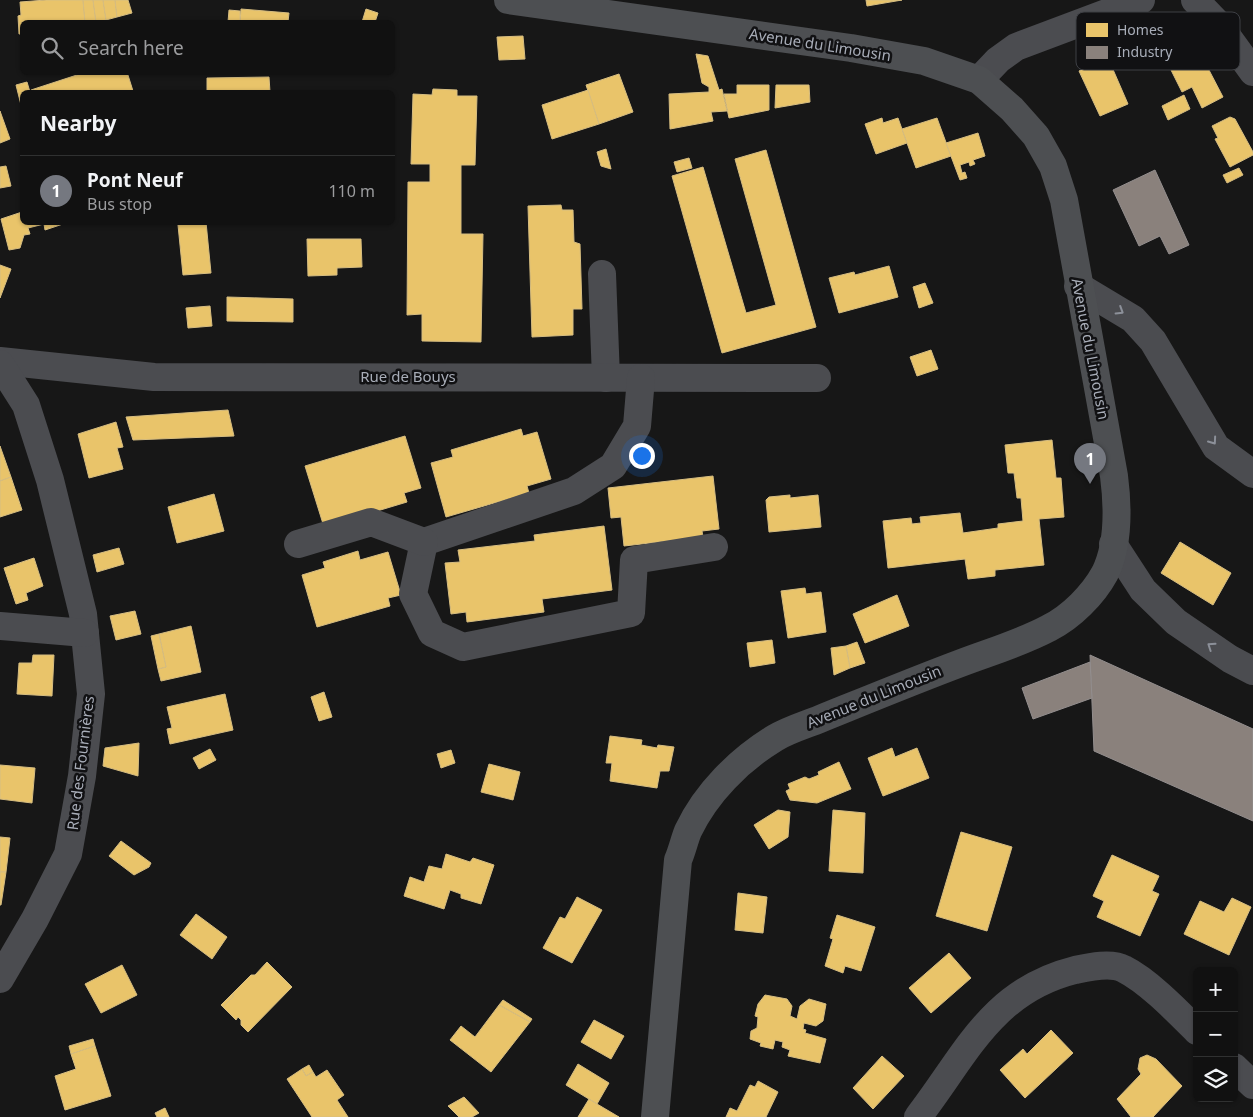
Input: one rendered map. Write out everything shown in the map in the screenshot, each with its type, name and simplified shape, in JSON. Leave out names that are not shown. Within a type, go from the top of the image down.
[{"type":"main road","name":"Avenue du Limousin","points":[[508,0],[586,6],[851,48],[924,61],[978,80],[1012,110],[1036,136],[1053,166],[1064,200],[1078,286],[1114,476],[1117,499],[1114,544],[1105,572],[1093,591],[1072,612],[1050,628],[909,682],[776,737],[753,753],[728,775],[704,804],[689,831],[678,860],[655,1117]]},
{"type":"street","points":[[1109,12],[1141,0]]},
{"type":"street","points":[[1195,0],[1207,12]]},
{"type":"street","points":[[978,80],[998,60],[1016,47],[1076,24]]},
{"type":"street","points":[[1240,54],[1253,72]]},
{"type":"street","points":[[602,274],[606,378]]},
{"type":"street","points":[[1078,286],[1133,319],[1154,341],[1216,447],[1253,474]]},
{"type":"street","name":"Rue de Bouys","points":[[0,363],[154,377],[817,378]]},
{"type":"street","name":"Rue des Fournières","points":[[0,363],[26,405],[50,480],[83,614],[91,694],[82,776],[68,854],[35,919],[0,979]]},
{"type":"street","points":[[298,544],[371,522],[424,542],[574,491],[613,466],[637,426],[641,378]]},
{"type":"street","points":[[424,542],[413,594],[432,633],[463,648],[631,613],[634,560],[714,548]]},
{"type":"street","points":[[1114,544],[1143,590],[1176,622],[1230,659],[1253,671]]},
{"type":"street","points":[[0,626],[85,633]]},
{"type":"street","points":[[918,1117],[977,1033],[994,1014],[1016,996],[1043,981],[1070,971],[1094,965],[1122,968],[1141,980],[1193,1027]]},
{"type":"street","points":[[1238,1071],[1253,1085]]},
{"type":"building: Homes","points":[[83,0],[85,20],[20,20],[19,34],[18,16],[21,15],[20,2]]},
{"type":"building: Homes","points":[[83,0],[93,0],[96,20],[85,20]]},
{"type":"building: Homes","points":[[93,0],[103,0],[106,20],[96,20]]},
{"type":"building: Homes","points":[[103,0],[115,0],[117,17],[106,20]]},
{"type":"building: Homes","points":[[115,0],[128,0],[132,13],[117,17]]},
{"type":"building: Homes","points":[[866,0],[902,0],[867,6]]},
{"type":"building: Homes","points":[[241,9],[289,13],[288,20],[240,20]]},
{"type":"building: Homes","points":[[366,9],[378,13],[376,20],[363,20]]},
{"type":"building: Homes","points":[[229,10],[240,11],[240,20],[228,20]]},
{"type":"building: Homes","points":[[523,36],[525,59],[499,60],[497,37]]},
{"type":"building: Homes","points":[[696,54],[708,56],[719,90],[722,89],[727,111],[711,112],[713,121],[670,129],[669,94],[709,92],[709,87],[702,83]]},
{"type":"building: Homes","points":[[1113,70],[1128,104],[1100,116],[1079,71]]},
{"type":"building: Homes","points":[[1171,70],[1209,70],[1223,97],[1202,108],[1192,87],[1182,92]]},
{"type":"building: Homes","points":[[619,74],[633,112],[599,124],[586,85]]},
{"type":"building: Homes","points":[[77,75],[128,75],[133,90],[31,90]]},
{"type":"building: Homes","points":[[269,77],[270,90],[207,90],[207,78]]},
{"type":"building: Homes","points":[[27,82],[29,90],[20,90],[20,101],[16,85]]},
{"type":"building: Homes","points":[[737,85],[769,85],[769,110],[729,118],[724,94],[737,94]]},
{"type":"building: Homes","points":[[776,85],[809,85],[810,102],[775,108]]},
{"type":"building: Homes","points":[[433,89],[457,90],[457,96],[477,96],[475,165],[461,165],[461,234],[483,234],[481,342],[422,341],[422,314],[407,315],[408,182],[430,182],[430,164],[411,164],[413,94],[432,95]]},
{"type":"building: Homes","points":[[588,90],[599,124],[552,139],[542,105]]},
{"type":"building: Homes","points":[[1184,95],[1190,109],[1168,120],[1162,106]]},
{"type":"building: Homes","points":[[0,111],[10,139],[0,143]]},
{"type":"building: Homes","points":[[1230,117],[1235,119],[1253,155],[1230,167],[1215,139],[1218,138],[1212,126]]},
{"type":"building: Homes","points":[[882,118],[883,123],[898,118],[907,143],[876,154],[865,124]]},
{"type":"building: Homes","points":[[937,118],[951,156],[916,168],[902,129]]},
{"type":"building: Homes","points":[[978,133],[985,156],[973,160],[975,164],[970,166],[969,162],[960,165],[962,173],[965,172],[967,178],[960,180],[946,143]]},
{"type":"building: Homes","points":[[606,149],[611,169],[601,166],[597,152]]},
{"type":"building: Homes","points":[[766,150],[816,327],[722,353],[672,176],[703,167],[746,313],[776,305],[735,159]]},
{"type":"building: Homes","points":[[689,158],[692,168],[677,172],[674,162]]},
{"type":"building: Homes","points":[[6,166],[11,186],[0,188],[0,167]]},
{"type":"building: Homes","points":[[1239,168],[1243,175],[1227,183],[1223,175]]},
{"type":"building: Homes","points":[[561,205],[562,210],[573,210],[574,242],[580,244],[582,309],[573,309],[573,335],[532,337],[528,206]]},
{"type":"building: Homes","points":[[20,213],[20,225],[40,225],[28,228],[30,234],[24,235],[20,248],[9,250],[1,219]]},
{"type":"building: Homes","points":[[44,225],[60,225],[45,230]]},
{"type":"building: Homes","points":[[178,225],[206,225],[211,273],[183,275]]},
{"type":"building: Homes","points":[[307,239],[361,239],[362,267],[337,268],[337,275],[308,276]]},
{"type":"building: Homes","points":[[0,265],[11,269],[0,298]]},
{"type":"building: Homes","points":[[889,266],[898,297],[839,313],[829,278],[854,272],[855,275]]},
{"type":"building: Homes","points":[[925,283],[933,303],[919,308],[913,287]]},
{"type":"building: Homes","points":[[227,297],[293,299],[293,322],[227,321]]},
{"type":"building: Homes","points":[[210,306],[212,326],[188,328],[186,308]]},
{"type":"building: Homes","points":[[931,350],[938,369],[917,376],[910,357]]},
{"type":"building: Homes","points":[[228,410],[234,436],[133,440],[126,417]]},
{"type":"building: Homes","points":[[116,422],[123,447],[117,448],[123,469],[89,478],[78,434]]},
{"type":"building: Homes","points":[[521,429],[523,436],[537,432],[551,479],[527,486],[529,493],[446,517],[431,463],[453,457],[451,450]]},
{"type":"building: Homes","points":[[405,436],[421,488],[404,493],[407,502],[324,527],[305,466]]},
{"type":"building: Homes","points":[[1052,440],[1056,478],[1061,478],[1064,517],[1039,519],[1044,565],[995,570],[995,576],[968,579],[965,559],[888,568],[883,521],[911,518],[912,524],[921,523],[920,517],[960,513],[963,533],[998,528],[998,524],[1023,521],[1021,498],[1017,498],[1014,473],[1008,473],[1005,445]]},
{"type":"building: Homes","points":[[0,446],[11,477],[0,481]]},
{"type":"building: Homes","points":[[713,476],[719,529],[702,531],[703,537],[624,546],[621,517],[611,518],[608,488]]},
{"type":"building: Homes","points":[[11,477],[22,510],[0,517],[0,481]]},
{"type":"building: Homes","points":[[214,494],[224,531],[177,543],[168,507]]},
{"type":"building: Homes","points":[[790,495],[790,498],[818,495],[821,527],[769,532],[766,500],[769,497]]},
{"type":"building: Homes","points":[[604,526],[612,590],[542,599],[544,612],[467,622],[466,612],[451,614],[445,563],[460,562],[458,550],[535,541],[534,535]]},
{"type":"building: Homes","points":[[1180,542],[1231,573],[1213,605],[1161,573]]},
{"type":"building: Homes","points":[[119,548],[124,564],[97,572],[93,555]]},
{"type":"building: Homes","points":[[358,551],[360,560],[388,552],[401,595],[388,598],[390,606],[317,627],[302,575],[325,568],[323,562]]},
{"type":"building: Homes","points":[[34,558],[43,586],[26,593],[28,600],[16,604],[4,568]]},
{"type":"building: Homes","points":[[805,588],[806,594],[821,592],[826,632],[788,638],[781,591]]},
{"type":"building: Homes","points":[[897,595],[909,626],[865,643],[853,614]]},
{"type":"building: Homes","points":[[135,611],[141,634],[116,640],[110,616]]},
{"type":"building: Homes","points":[[191,626],[201,672],[161,681],[158,669],[166,667],[159,634]]},
{"type":"building: Homes","points":[[159,634],[166,667],[158,669],[151,636]]},
{"type":"building: Homes","points":[[772,640],[775,663],[750,667],[747,643]]},
{"type":"building: Homes","points":[[857,642],[865,663],[850,668],[846,646]]},
{"type":"building: Homes","points":[[846,646],[850,668],[834,675],[831,648]]},
{"type":"building: Homes","points":[[33,655],[54,655],[52,696],[17,694],[19,663],[32,663]]},
{"type":"building: Homes","points":[[324,692],[332,717],[319,721],[311,697]]},
{"type":"building: Homes","points":[[225,694],[233,730],[170,744],[167,729],[172,728],[167,707]]},
{"type":"building: Homes","points":[[610,736],[642,740],[641,745],[657,748],[658,745],[674,747],[669,771],[660,771],[657,788],[610,781],[612,763],[606,763]]},
{"type":"building: Homes","points":[[139,743],[138,776],[103,766],[105,748]]},
{"type":"building: Homes","points":[[892,748],[895,757],[917,748],[929,778],[883,796],[868,758]]},
{"type":"building: Homes","points":[[210,749],[216,760],[199,769],[193,758]]},
{"type":"building: Homes","points":[[451,750],[455,763],[441,768],[437,754]]},
{"type":"building: Homes","points":[[839,762],[851,789],[817,803],[790,800],[786,791],[790,789],[788,784],[805,777],[809,779],[819,775],[818,772]]},
{"type":"building: Homes","points":[[489,764],[520,772],[513,800],[481,792]]},
{"type":"building: Homes","points":[[0,765],[35,768],[32,803],[0,799]]},
{"type":"building: Homes","points":[[778,810],[790,812],[788,837],[769,849],[754,825]]},
{"type":"building: Homes","points":[[833,810],[865,813],[863,873],[829,871]]},
{"type":"building: Homes","points":[[961,832],[1012,847],[987,931],[936,916]]},
{"type":"building: Homes","points":[[0,837],[10,838],[6,872],[0,872]]},
{"type":"building: Homes","points":[[121,841],[151,863],[149,867],[134,875],[109,856]]},
{"type":"building: Homes","points":[[446,854],[470,862],[473,858],[494,865],[481,904],[461,898],[461,894],[450,890],[444,909],[404,896],[410,877],[424,882],[429,866],[442,869]]},
{"type":"building: Homes","points":[[1112,855],[1159,876],[1152,891],[1159,894],[1140,936],[1097,917],[1104,901],[1093,896]]},
{"type":"building: Homes","points":[[0,872],[6,872],[1,905],[0,905]]},
{"type":"building: Homes","points":[[738,893],[767,897],[763,933],[735,930]]},
{"type":"building: Homes","points":[[577,897],[602,910],[572,963],[543,948],[560,917],[565,919]]},
{"type":"building: Homes","points":[[1232,898],[1251,907],[1229,955],[1184,934],[1200,901],[1224,912]]},
{"type":"building: Homes","points":[[196,914],[227,937],[212,959],[180,935]]},
{"type":"building: Homes","points":[[837,915],[875,927],[861,971],[845,966],[843,973],[825,966],[833,939],[830,938]]},
{"type":"building: Homes","points":[[949,953],[971,978],[931,1013],[909,988]]},
{"type":"building: Homes","points":[[267,962],[292,987],[248,1032],[241,1025],[241,1020],[238,1017],[236,1020],[223,1007],[233,997],[233,993],[251,975],[255,975]]},
{"type":"building: Homes","points":[[122,965],[137,995],[101,1013],[85,984]]},
{"type":"building: Homes","points":[[233,993],[233,997],[223,1007],[221,1005]]},
{"type":"building: Homes","points":[[765,995],[787,999],[792,1006],[790,1016],[797,1019],[800,1006],[809,999],[826,1004],[823,1021],[816,1026],[804,1023],[803,1029],[806,1030],[805,1033],[826,1039],[820,1063],[788,1056],[790,1050],[782,1047],[783,1042],[775,1040],[773,1049],[760,1046],[761,1043],[750,1039],[751,1031],[757,1028],[758,1017],[755,1016],[758,1004]]},
{"type":"building: Homes","points":[[503,1000],[532,1019],[530,1022],[499,1005]]},
{"type":"building: Homes","points":[[499,1005],[530,1022],[491,1072],[450,1040],[461,1026],[475,1037]]},
{"type":"building: Homes","points":[[594,1020],[624,1036],[611,1059],[581,1042]]},
{"type":"building: Homes","points":[[1051,1030],[1073,1053],[1025,1098],[1000,1070],[1023,1049],[1027,1054]]},
{"type":"building: Homes","points":[[93,1039],[95,1046],[71,1054],[69,1046]]},
{"type":"building: Homes","points":[[95,1046],[111,1096],[65,1110],[55,1076],[76,1069],[71,1054]]},
{"type":"building: Homes","points":[[1147,1055],[1156,1059],[1182,1086],[1153,1117],[1131,1117],[1117,1099],[1141,1074],[1138,1069],[1140,1058]]},
{"type":"building: Homes","points":[[882,1056],[904,1076],[873,1109],[853,1088]]},
{"type":"building: Homes","points":[[578,1064],[609,1083],[597,1104],[566,1085]]},
{"type":"building: Homes","points":[[309,1065],[313,1072],[306,1076],[302,1069]]},
{"type":"building: Homes","points":[[302,1069],[306,1076],[313,1072],[316,1077],[327,1070],[344,1095],[337,1100],[348,1117],[312,1117],[287,1079]]},
{"type":"building: Homes","points":[[758,1081],[778,1092],[766,1117],[726,1117],[730,1108],[737,1111],[750,1085],[755,1087]]},
{"type":"building: Homes","points":[[464,1097],[479,1113],[472,1117],[459,1117],[448,1106]]},
{"type":"building: Homes","points":[[589,1099],[597,1104],[619,1117],[578,1117]]},
{"type":"building: Homes","points":[[165,1108],[169,1117],[157,1117],[155,1113]]},
{"type":"building: Industry","points":[[1155,170],[1189,245],[1169,254],[1160,236],[1139,246],[1113,190]]},
{"type":"building: Industry","points":[[1090,655],[1253,729],[1253,821],[1094,751]]},
{"type":"building: Industry","points":[[1090,662],[1092,698],[1033,719],[1022,688]]},
{"type":"place","name":"Pont Neuf","points":[[1090,484]]}]
